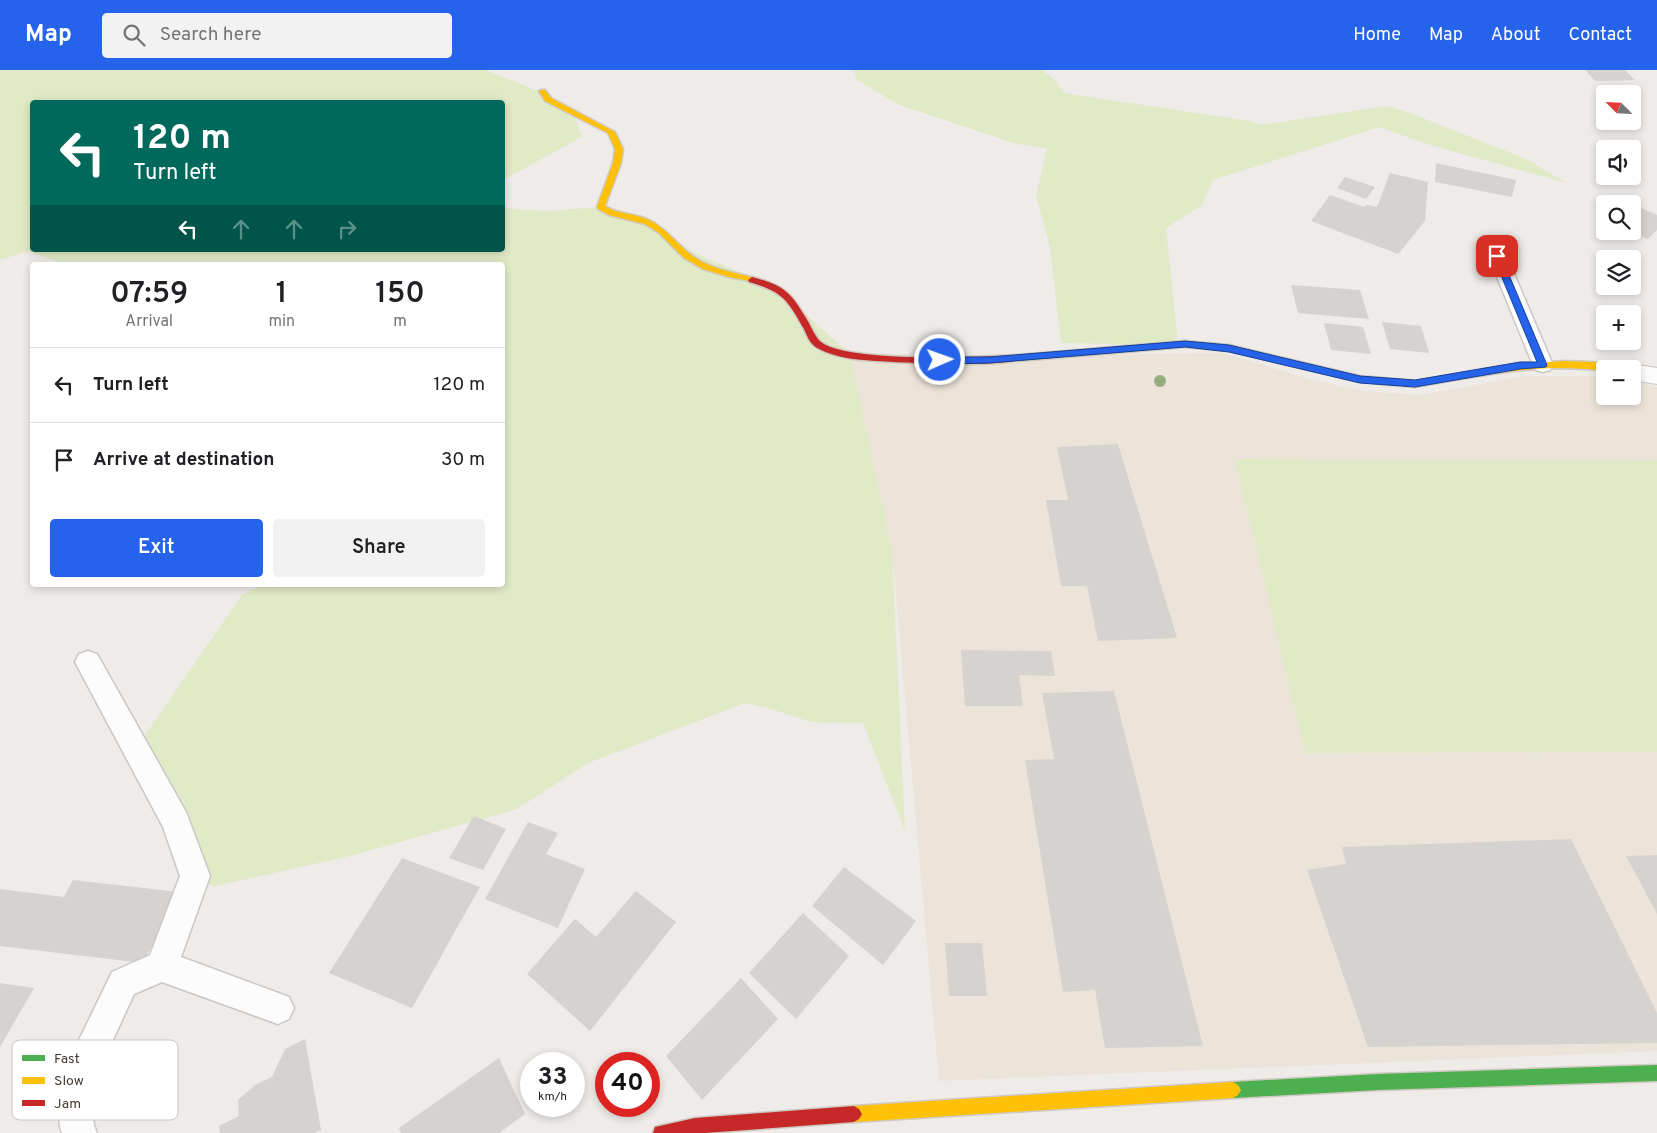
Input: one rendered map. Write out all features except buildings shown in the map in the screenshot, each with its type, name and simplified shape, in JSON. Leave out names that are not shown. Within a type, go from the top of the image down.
[{"type":"street","points":[[543,91],[548,99],[611,132],[618,149],[618,163],[601,207],[609,213],[646,221],[666,233],[692,260],[722,272],[774,286],[787,294],[818,344],[830,351],[879,358],[989,360],[1185,344],[1229,348],[1360,379],[1415,384],[1520,366],[1596,365]]},
{"type":"street","points":[[1641,373],[1657,376]]},
{"type":"street","points":[[683,1131],[963,1106],[1378,1082],[1657,1073]]},
{"type":"lane","points":[[1497,256],[1543,365]]},
{"type":"lane","points":[[88,662],[176,822],[195,876],[162,966]]},
{"type":"lane","points":[[96,1040],[123,983],[162,966],[278,1008]]},
{"type":"lane","points":[[76,1120],[80,1133]]},
{"type":"shaded area","points":[[1224,353],[1310,379],[1363,391],[1420,395],[1525,376],[1596,376],[1596,405],[1641,405],[1641,384],[1657,387],[1657,1051],[939,1081],[892,550],[850,354],[1052,355]]},
{"type":"green space","points":[[0,70],[486,70],[538,91],[575,117],[582,137],[505,179],[505,100],[30,100],[30,252],[0,260]]},
{"type":"green space","points":[[854,70],[1042,70],[1054,79],[1064,93],[1250,121],[1260,125],[1388,106],[1526,159],[1566,183],[1427,144],[1379,127],[1213,180],[1202,205],[1166,228],[1178,345],[1061,343],[1050,247],[1036,196],[1047,148],[1017,144],[897,104],[856,79]]},
{"type":"green space","points":[[601,207],[651,224],[696,254],[774,286],[850,354],[892,550],[905,831],[863,723],[811,722],[768,708],[745,703],[588,763],[517,809],[350,856],[211,887],[182,799],[141,741],[242,595],[257,587],[505,587],[505,262],[59,262],[31,252],[505,252],[505,208],[545,211]]},
{"type":"green space","points":[[1235,459],[1657,461],[1657,752],[1305,753]]},
{"type":"traffic: fast","points":[[1018,358],[1185,344],[1229,348],[1360,379],[1404,383]]},
{"type":"traffic: fast","points":[[1233,1090],[1378,1082],[1657,1073]]},
{"type":"traffic: slow","points":[[543,91],[548,99],[611,132],[619,149],[617,163],[601,207],[612,213],[648,222],[662,231],[687,256],[699,264],[752,280]]},
{"type":"traffic: slow","points":[[1404,383],[1415,384],[1490,371],[1541,365],[1596,366]]},
{"type":"traffic: slow","points":[[854,1114],[1233,1090]]},
{"type":"traffic: jam","points":[[752,280],[774,287],[787,295],[817,344],[830,351],[852,355],[912,360],[1018,358]]},
{"type":"traffic: jam","points":[[661,1133],[695,1126],[854,1114]]},
{"type":"route","points":[[940,360],[989,360],[1185,344],[1229,348],[1360,379],[1415,384],[1520,366],[1543,365],[1497,256]]}]
